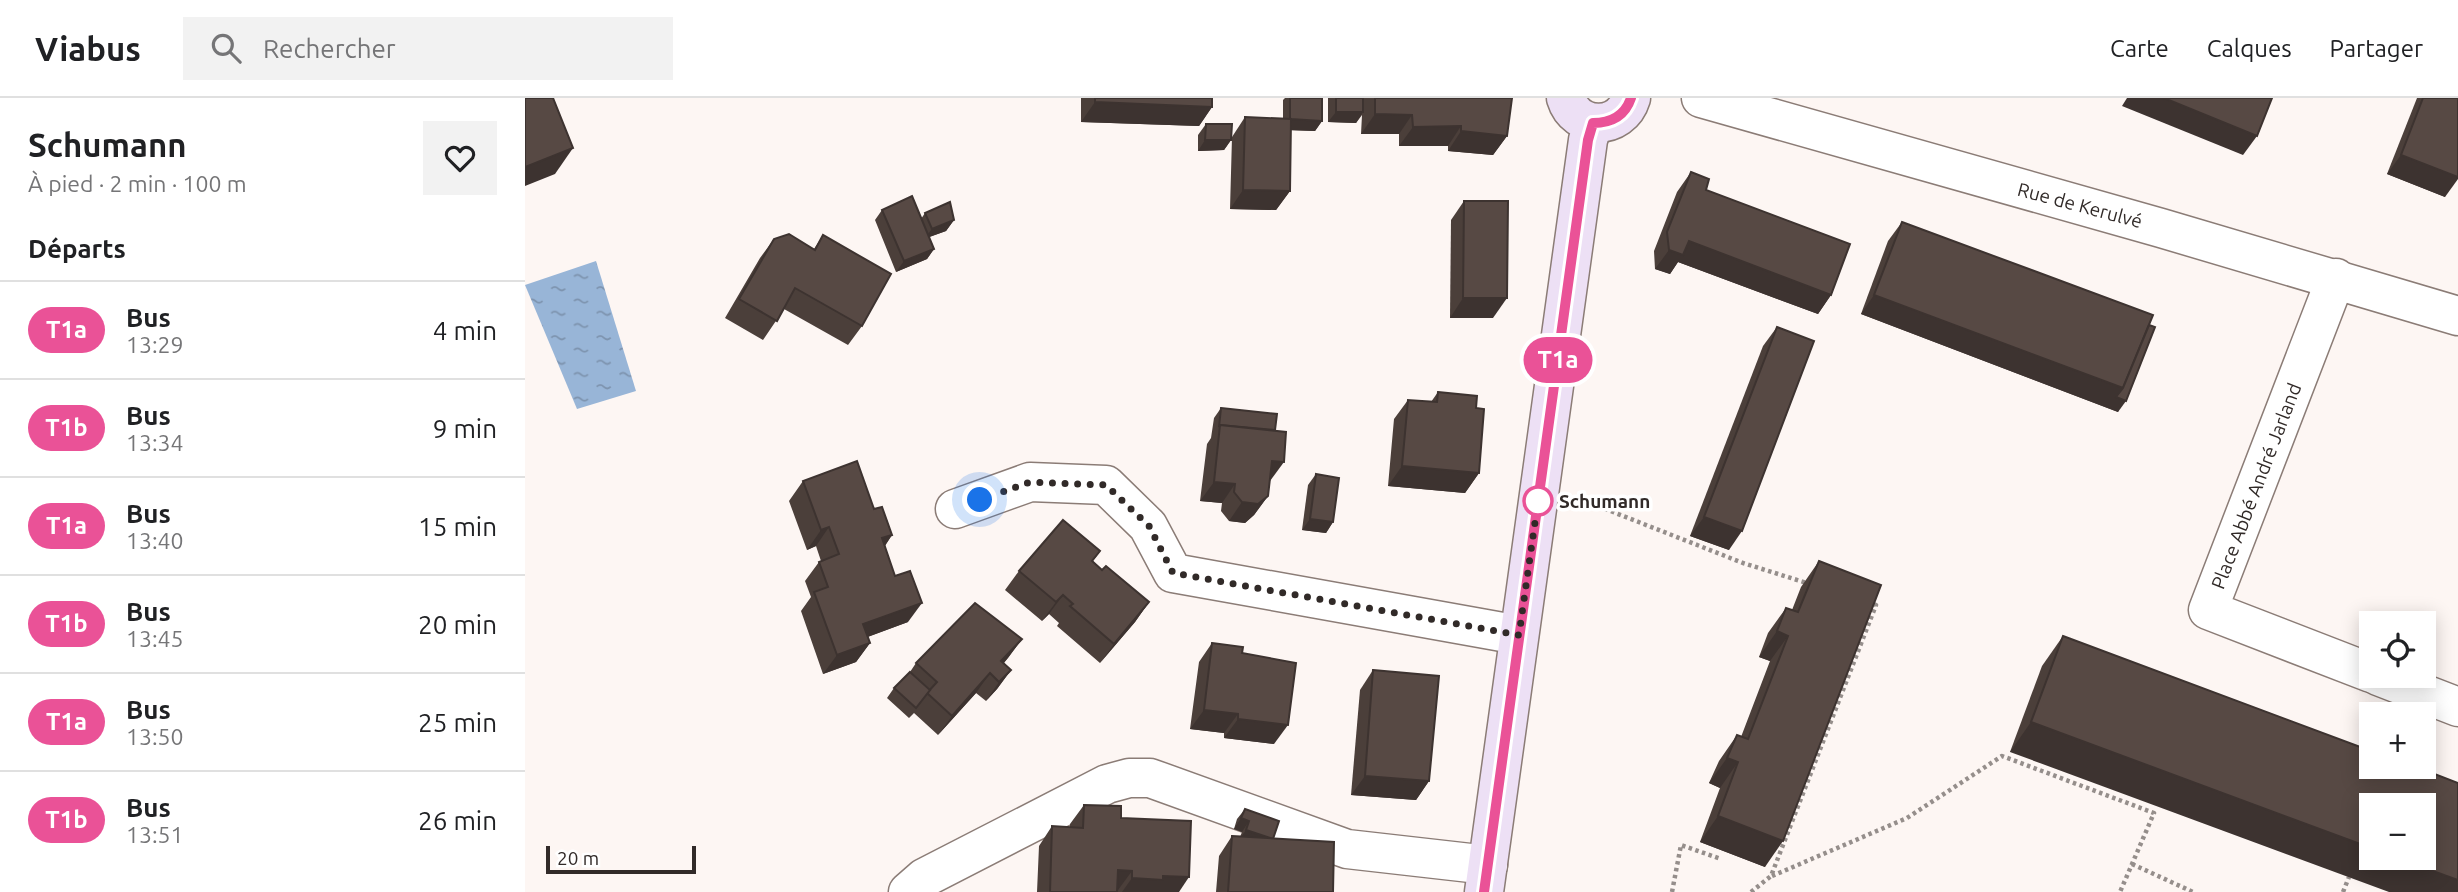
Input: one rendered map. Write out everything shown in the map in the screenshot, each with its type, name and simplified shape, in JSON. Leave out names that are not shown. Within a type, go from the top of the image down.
[{"type":"street","points":[[1580,111],[1603,123],[1622,114],[1631,98]]},
{"type":"street","name":"Rue de Kerulvé","points":[[1701,98],[2336,278],[2458,316]]},
{"type":"street","points":[[908,892],[936,871],[1107,784],[1129,778],[1150,778],[1347,849],[1486,879],[1588,140],[1580,111]]},
{"type":"street","name":"Place Abbé André Jarland","points":[[2336,278],[2208,610],[2359,668]]},
{"type":"street","points":[[955,509],[1030,482],[1106,485],[1149,526],[1173,573],[1519,635]]},
{"type":"street","points":[[2409,688],[2458,707]]},
{"type":"path","points":[[1541,483],[1731,558],[1823,588]]},
{"type":"path","points":[[1772,876],[1876,605],[1863,601]]},
{"type":"path","points":[[1751,892],[1772,876],[1907,818],[2002,756],[2154,813],[2120,892]]},
{"type":"path","points":[[1672,892],[1681,845],[1721,859]]},
{"type":"path","points":[[2132,864],[2193,892]]},
{"type":"path","points":[[2343,892],[2349,877]]},
{"type":"water","points":[[596,261],[636,391],[577,409],[525,285]]},
{"type":"building","points":[[525,98],[553,98],[573,148],[525,167]]},
{"type":"building","points":[[1095,98],[1212,98],[1212,107],[1095,102]]},
{"type":"building","points":[[1290,98],[1322,98],[1322,121],[1290,119]]},
{"type":"building","points":[[1336,98],[1363,98],[1363,112],[1336,112]]},
{"type":"building","points":[[1375,98],[1512,98],[1507,136],[1461,131],[1461,126],[1413,127],[1412,115],[1375,114]]},
{"type":"building","points":[[2164,98],[2272,98],[2257,136]]},
{"type":"building","points":[[2423,98],[2458,98],[2458,177],[2401,155]]},
{"type":"building","points":[[1245,117],[1291,119],[1290,191],[1243,190]]},
{"type":"building","points":[[1206,124],[1232,124],[1231,140],[1205,140]]},
{"type":"building","points":[[1691,172],[1709,179],[1706,190],[1850,244],[1831,295],[1689,241],[1683,255],[1669,250],[1667,232]]},
{"type":"building","points":[[912,196],[934,249],[904,261],[882,210]]},
{"type":"building","points":[[1464,201],[1508,201],[1507,298],[1463,298]]},
{"type":"building","points":[[950,202],[954,220],[932,229],[925,213]]},
{"type":"building","points":[[1902,222],[2153,315],[2123,388],[1874,295]]},
{"type":"building","points":[[789,234],[815,250],[823,235],[891,274],[862,326],[795,288],[777,321],[739,299],[774,239]]},
{"type":"building","points":[[2149,325],[2155,327],[2126,401],[2116,397],[2123,388]]},
{"type":"building","points":[[1777,327],[1814,341],[1742,531],[1704,517]]},
{"type":"building","points":[[1438,392],[1477,396],[1476,408],[1484,409],[1479,473],[1402,466],[1408,400],[1437,402]]},
{"type":"building","points":[[1221,408],[1277,414],[1275,430],[1219,427]]},
{"type":"building","points":[[1220,425],[1286,432],[1284,462],[1272,461],[1268,496],[1258,504],[1242,502],[1234,492],[1235,484],[1214,482]]},
{"type":"building","points":[[857,461],[874,509],[882,507],[892,535],[882,538],[895,576],[910,571],[922,603],[863,624],[870,643],[837,655],[814,592],[828,587],[819,562],[839,554],[829,527],[821,530],[803,481]]},
{"type":"building","points":[[1316,474],[1339,478],[1333,522],[1310,519]]},
{"type":"building","points":[[1063,520],[1100,551],[1092,561],[1102,570],[1106,566],[1149,602],[1114,644],[1070,606],[1073,604],[1063,595],[1056,602],[1019,571]]},
{"type":"building","points":[[1819,561],[1881,585],[1783,841],[1718,816],[1738,762],[1727,758],[1737,735],[1748,739],[1788,636],[1777,631],[1786,608],[1798,612]]},
{"type":"building","points":[[975,603],[1022,639],[1001,661],[1011,670],[999,682],[990,673],[952,716],[927,693],[937,682],[916,663]]},
{"type":"building","points":[[2063,636],[2359,747],[2359,779],[2436,779],[2436,774],[2458,783],[2458,880],[2430,870],[2436,870],[2436,793],[2359,793],[2359,844],[2031,722]]},
{"type":"building","points":[[1212,643],[1243,647],[1242,653],[1296,663],[1288,725],[1238,719],[1238,714],[1204,710]]},
{"type":"building","points":[[1373,670],[1439,676],[1429,781],[1365,776]]},
{"type":"building","points":[[910,672],[930,690],[916,708],[894,688]]},
{"type":"building","points":[[1084,805],[1121,806],[1121,818],[1191,821],[1189,877],[1163,876],[1163,880],[1132,878],[1132,871],[1118,870],[1117,892],[1050,892],[1052,826],[1083,828]]},
{"type":"building","points":[[1245,809],[1279,821],[1273,839],[1246,830],[1249,821],[1241,818]]},
{"type":"building","points":[[1232,836],[1334,842],[1333,892],[1228,892]]},
{"type":"bus line","name":"T1a","points":[[1484,892],[1588,140],[1593,123],[1613,120],[1629,106],[1631,98]]},
{"type":"place","name":"Schumann","points":[[1538,501]]},
{"type":"route","points":[[980,500],[1030,482],[1106,485],[1149,526],[1173,573],[1519,635],[1538,501]]}]
